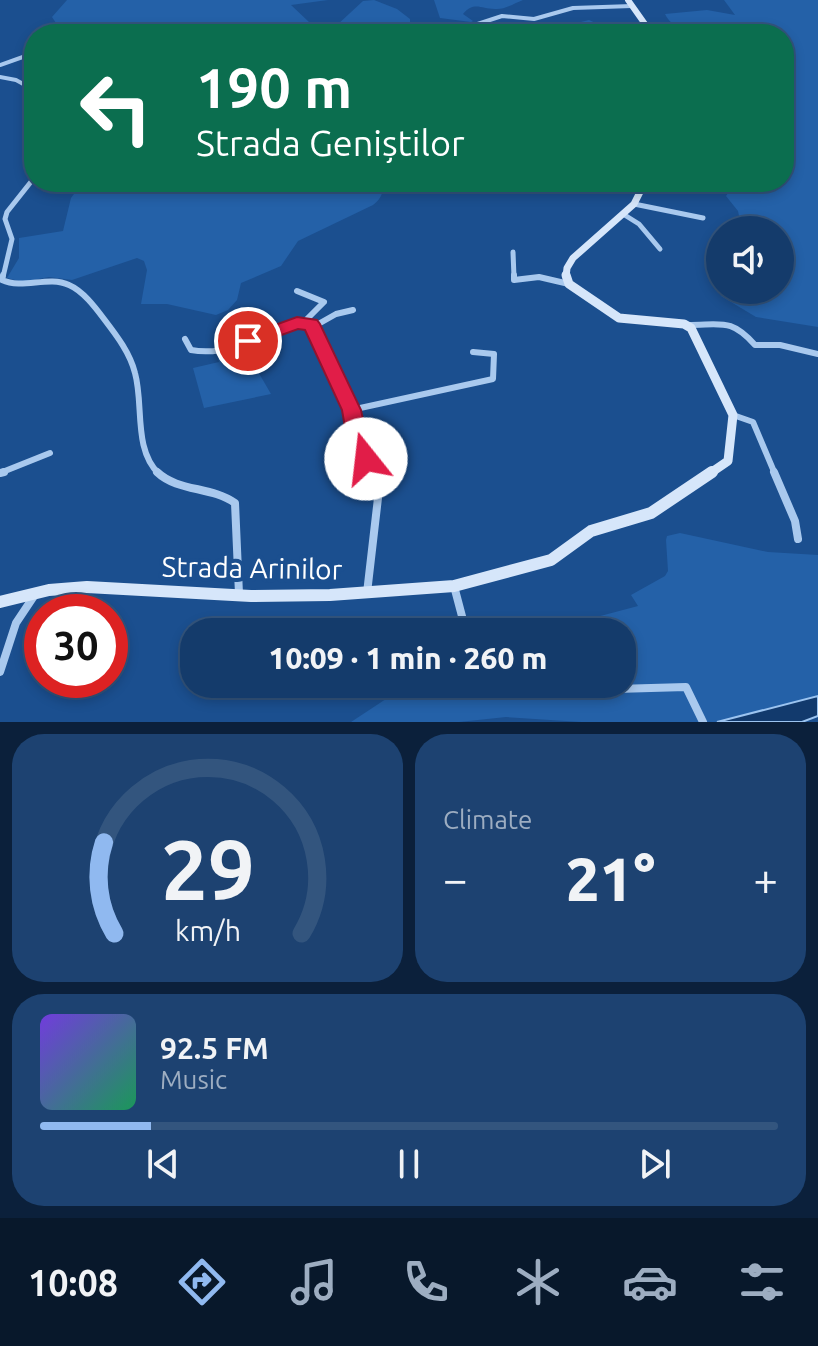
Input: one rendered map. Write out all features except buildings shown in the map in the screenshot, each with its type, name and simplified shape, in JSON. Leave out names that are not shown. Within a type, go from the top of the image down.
[{"type":"street","points":[[478,24],[502,16],[534,19],[573,8],[629,2],[645,24]]},
{"type":"street","points":[[0,65],[24,57]]},
{"type":"street","points":[[0,77],[24,84]]},
{"type":"street","points":[[24,191],[5,219],[12,239],[2,280],[18,284],[69,284],[82,294],[120,343],[132,363],[141,404],[144,453],[151,466],[159,475],[178,485],[222,494],[235,503],[239,596]]},
{"type":"street","points":[[569,284],[564,273],[569,263],[634,204],[640,192]]},
{"type":"street","points":[[634,204],[703,218]]},
{"type":"street","points":[[623,214],[639,224],[660,249]]},
{"type":"street","points":[[513,252],[514,280],[539,277],[569,284],[619,318],[688,325],[733,325],[740,328],[755,345],[780,345],[818,354]]},
{"type":"street","points":[[185,339],[191,350],[207,353],[304,322],[324,302],[297,291]]},
{"type":"street","points":[[313,327],[336,314],[353,310]]},
{"type":"street","points":[[304,322],[313,327],[351,410],[361,456],[377,463],[381,470],[367,593]]},
{"type":"street","points":[[688,325],[733,415],[749,418],[757,428],[795,521],[798,539]]},
{"type":"street","points":[[351,410],[493,379],[494,354],[473,352]]},
{"type":"street","name":"Strada Arinilor","points":[[0,602],[36,593],[87,587],[239,596],[367,593],[454,586],[540,565],[591,531],[651,513],[728,461],[733,415]]},
{"type":"street","points":[[0,473],[50,453]]},
{"type":"street","points":[[454,586],[462,618]]},
{"type":"street","points":[[0,672],[16,623],[36,593]]},
{"type":"street","points":[[636,688],[686,687],[703,722]]},
{"type":"shaded area","points":[[67,0],[328,0],[291,5],[309,24],[57,24],[52,17]]},
{"type":"shaded area","points":[[374,0],[397,9],[410,19],[410,24],[338,24],[363,1]]},
{"type":"shaded area","points":[[434,0],[523,0],[498,9],[471,8],[463,14],[471,22],[440,18]]},
{"type":"shaded area","points":[[724,0],[818,0],[818,327],[756,317],[734,304],[794,304],[794,216],[739,216],[726,196],[729,192],[794,192],[794,24],[673,24],[665,14],[707,10],[735,15]]},
{"type":"shaded area","points":[[589,20],[598,24],[573,24]]},
{"type":"shaded area","points":[[76,192],[382,192],[373,205],[298,241],[281,266],[241,283],[237,300],[228,310],[216,315],[167,304],[141,304],[147,270],[144,261],[137,258],[72,280],[49,277],[23,282],[7,278],[19,258],[19,238],[63,231],[71,198]]},
{"type":"shaded area","points":[[243,346],[271,394],[204,408],[193,368],[219,362],[217,354]]},
{"type":"shaded area","points":[[680,533],[768,552],[818,555],[818,696],[717,722],[581,722],[506,717],[459,722],[351,722],[387,698],[636,698],[636,618],[593,618],[638,606],[631,595],[665,576],[668,571],[667,536]]},
{"type":"shaded area","points":[[818,696],[818,716],[802,722],[717,722]]},
{"type":"route","points":[[248,341],[297,323],[311,324],[351,410],[359,451],[366,459]]}]
